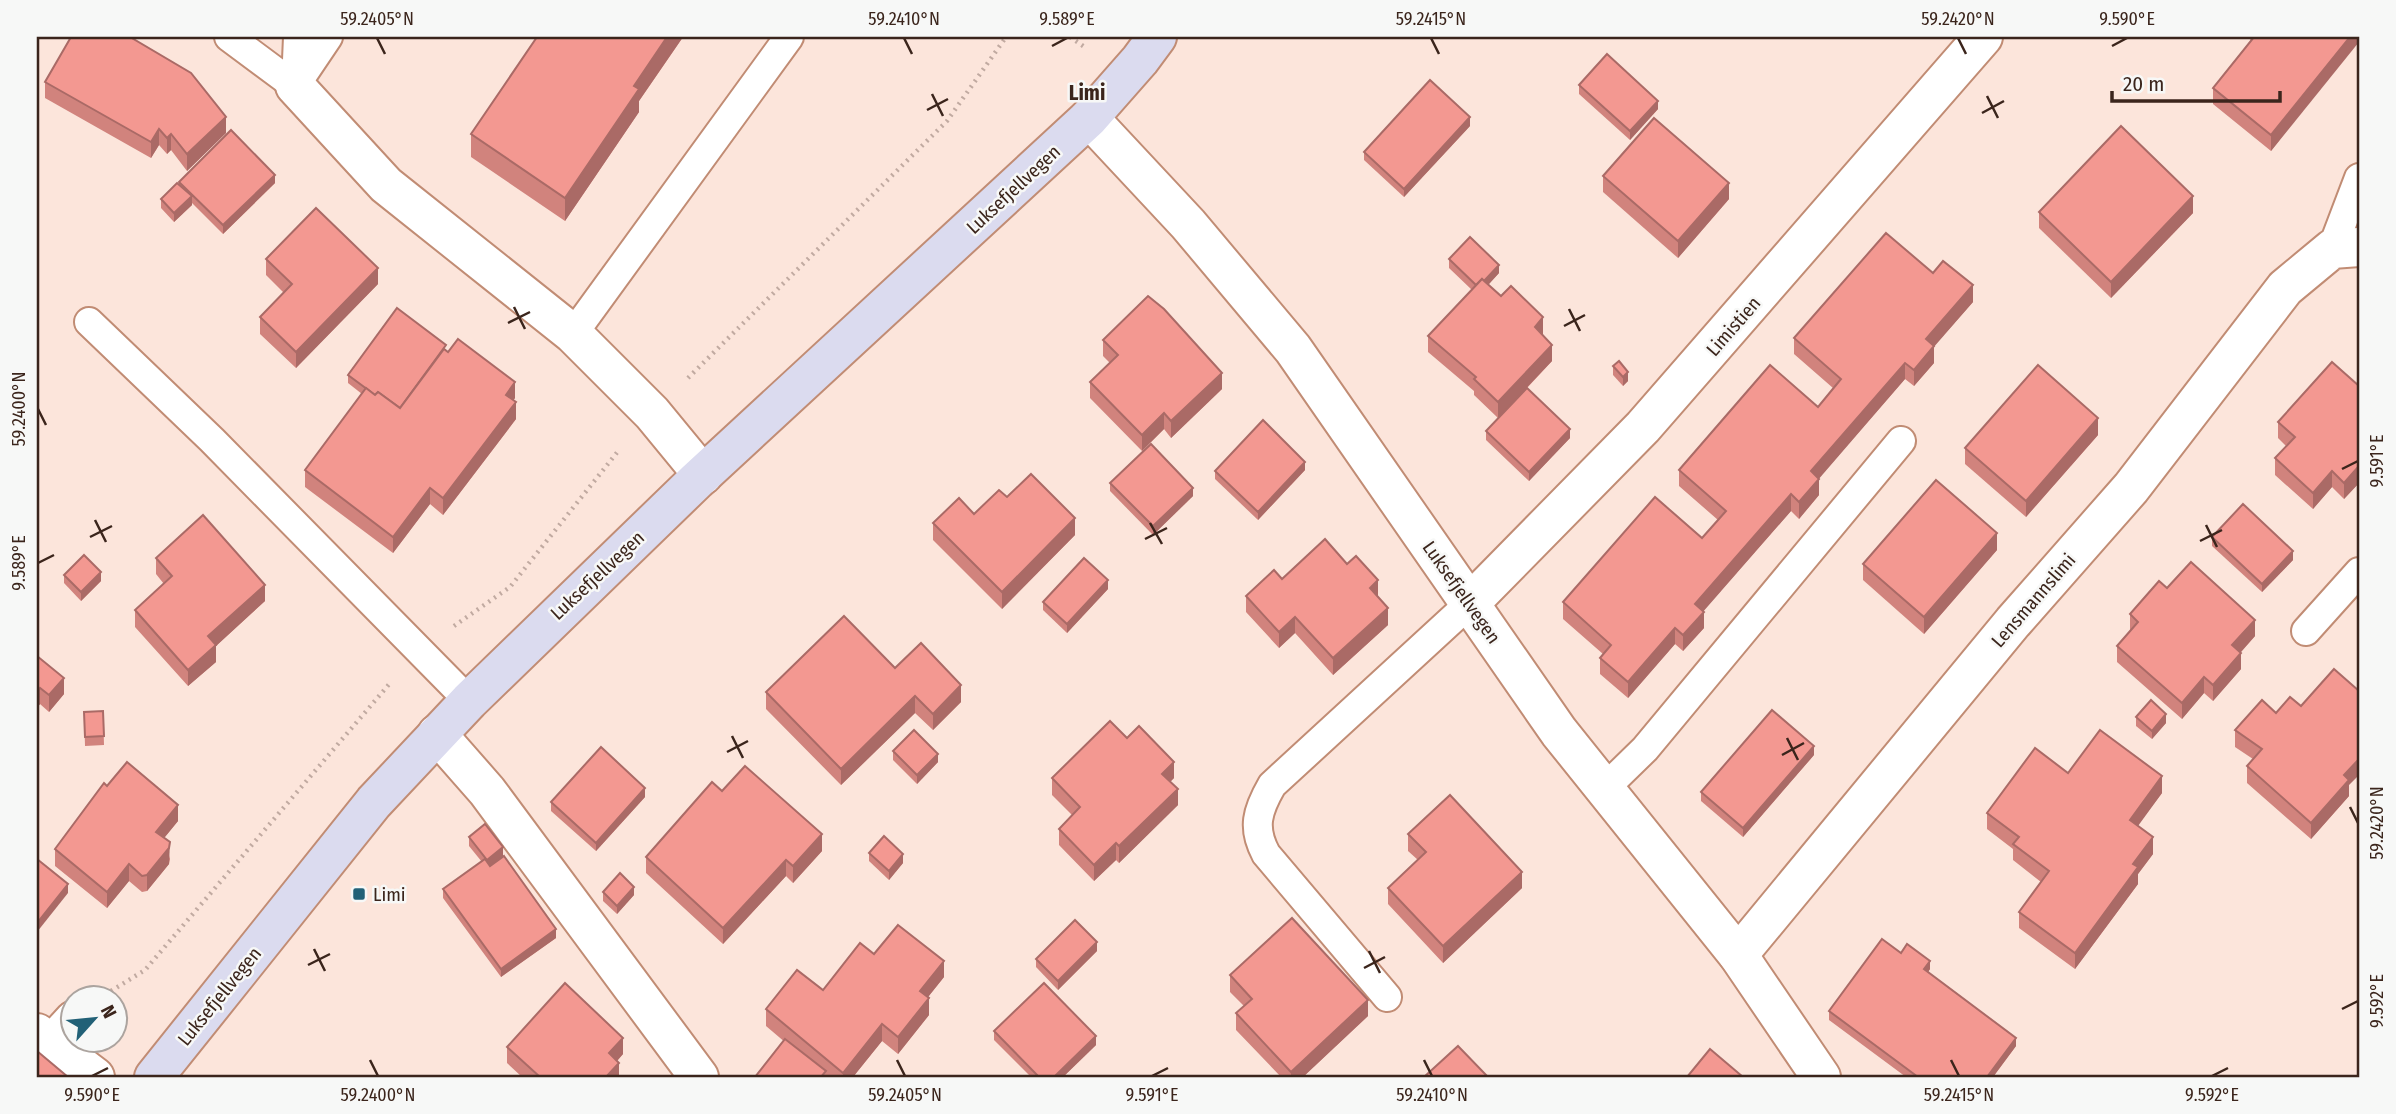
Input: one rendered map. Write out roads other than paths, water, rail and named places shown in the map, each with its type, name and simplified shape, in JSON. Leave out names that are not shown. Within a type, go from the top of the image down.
[{"type":"main road","name":"Luksefjellvegen","points":[[154,1077],[374,802],[468,701],[702,475],[1089,118],[1157,37]]},
{"type":"street","name":"Limistien","points":[[1470,603],[1643,427],[1983,37]]},
{"type":"street","points":[[295,86],[386,185],[573,334],[652,413],[702,475]]},
{"type":"street","name":"Luksefjellvegen","points":[[1089,118],[1188,224],[1293,349],[1559,732],[1738,955],[1821,1077]]},
{"type":"street","name":"Lensmannslimi","points":[[1738,955],[2013,622],[2131,488],[2285,288],[2346,248]]},
{"type":"street","points":[[437,734],[487,791],[699,1077]]},
{"type":"street","points":[[54,1033],[95,1077]]},
{"type":"lane","points":[[229,37],[295,86]]},
{"type":"lane","points":[[295,86],[298,37]]},
{"type":"lane","points":[[295,86],[328,37]]},
{"type":"lane","points":[[573,334],[789,37]]},
{"type":"lane","name":"Lensmannslimi","points":[[2346,248],[2359,178]]},
{"type":"lane","points":[[89,322],[212,440],[468,701]]},
{"type":"lane","points":[[1605,788],[1645,749],[1901,441]]},
{"type":"lane","points":[[2306,631],[2359,572]]},
{"type":"lane","points":[[1387,997],[1266,854],[1257,836],[1256,823],[1260,804],[1272,786],[1470,603]]},
{"type":"place","name":"Limi","points":[[359,894]]},
{"type":"district","name":"Limi","points":[[1087,93]]}]
